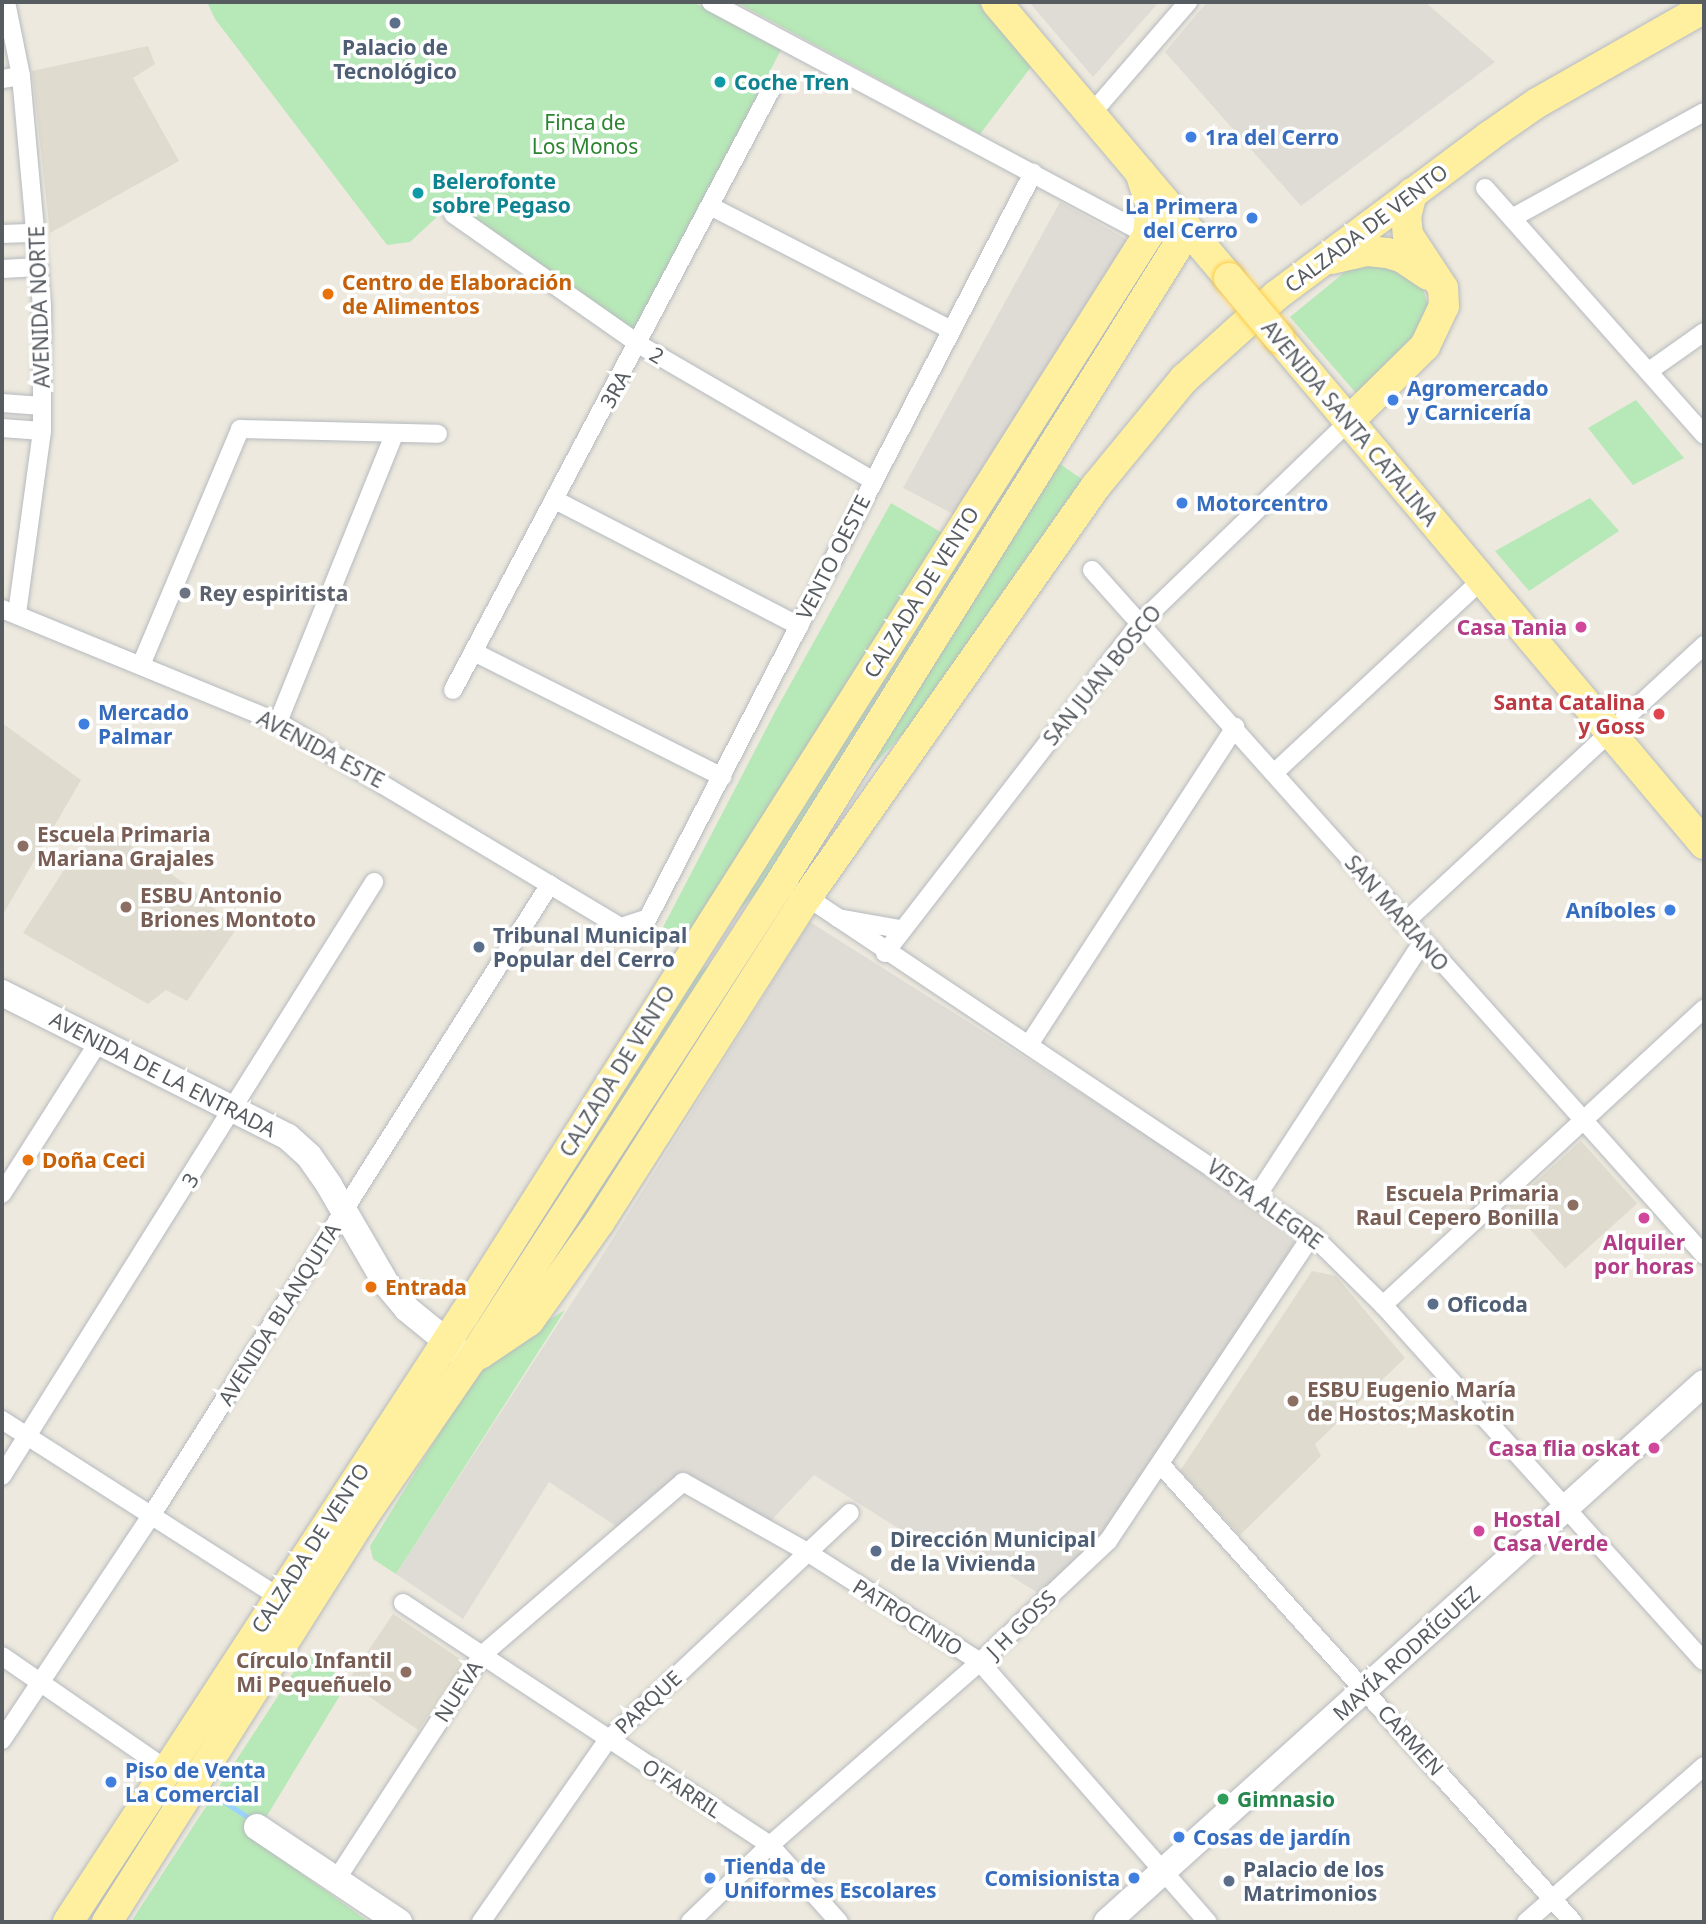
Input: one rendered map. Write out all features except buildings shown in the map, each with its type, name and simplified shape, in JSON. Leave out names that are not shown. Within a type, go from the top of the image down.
[{"type":"main road","name":"AVENIDA SANTA CATALINA","points":[[996,2],[1704,844]]},
{"type":"main road","name":"CALZADA DE VENTO","points":[[471,1360],[529,1321],[599,1223],[807,897],[1143,424],[1184,379],[1319,263],[1537,103],[1704,8]]},
{"type":"main road","points":[[1140,173],[1151,206],[1148,234],[1173,226],[1187,231]]},
{"type":"main road","points":[[1349,421],[1425,346],[1444,306],[1443,288],[1408,235],[1406,217],[1412,193]]},
{"type":"main road","name":"CALZADA DE VENTO","points":[[107,1922],[356,1528],[471,1360],[779,885],[1187,231]]},
{"type":"main road","name":"CALZADA DE VENTO","points":[[68,1922],[277,1596],[446,1342],[1148,234]]},
{"type":"main road","points":[[1319,263],[1368,251],[1403,257],[1434,285],[1436,326]]},
{"type":"main road","points":[[693,953],[779,885],[838,831],[930,726]]},
{"type":"main road","name":"AVENIDA DE LA ENTRADA","points":[[2,993],[288,1137],[309,1156],[387,1285],[446,1342],[471,1360]]},
{"type":"main road","name":"MAYÍA RODRÍGUEZ","points":[[1107,1922],[1704,1383]]},
{"type":"main road","points":[[257,1827],[399,1922]]},
{"type":"street","name":"AVENIDA NORTE","points":[[6,2],[9,47],[21,76],[36,233],[43,406],[42,431],[10,611]]},
{"type":"street","points":[[711,2],[1148,234]]},
{"type":"street","points":[[1092,113],[1188,2]]},
{"type":"street","points":[[2,79],[21,76]]},
{"type":"street","name":"3RA","points":[[453,690],[640,345],[773,86]]},
{"type":"street","points":[[1512,218],[1704,112]]},
{"type":"street","name":"VENTO OESTE","points":[[621,927],[648,918],[1033,173]]},
{"type":"street","points":[[1486,188],[1704,435]]},
{"type":"street","points":[[712,207],[951,330]]},
{"type":"street","name":"2","points":[[453,214],[640,345],[872,480]]},
{"type":"street","points":[[2,234],[36,233]]},
{"type":"street","points":[[2,269],[39,267]]},
{"type":"street","points":[[1649,371],[1704,332]]},
{"type":"street","points":[[2,403],[43,406]]},
{"type":"street","name":"SAN JUAN BOSCO","points":[[885,953],[900,929],[1140,623],[1349,421]]},
{"type":"street","points":[[2,428],[42,431]]},
{"type":"street","points":[[141,665],[240,429],[394,435],[438,434]]},
{"type":"street","points":[[278,722],[394,435]]},
{"type":"street","points":[[555,500],[799,626]]},
{"type":"street","name":"SAN MARIANO","points":[[1091,570],[1235,727],[1404,923],[1704,1255]]},
{"type":"street","points":[[1274,773],[1482,580]]},
{"type":"street","name":"AVENIDA ESTE","points":[[10,611],[278,722],[621,927]]},
{"type":"street","points":[[1404,923],[1704,645]]},
{"type":"street","points":[[474,652],[722,777]]},
{"type":"street","points":[[1030,1043],[1235,727]]},
{"type":"street","name":"3","points":[[2,1476],[235,1109],[374,881]]},
{"type":"street","name":"AVENIDA BLANQUITA","points":[[2,1740],[150,1516],[550,884]]},
{"type":"street","name":"VISTA ALEGRE","points":[[807,897],[885,953],[1030,1043],[1312,1235],[1383,1306],[1704,1661]]},
{"type":"street","points":[[832,917],[900,929]]},
{"type":"street","points":[[1257,1196],[1422,943]]},
{"type":"street","points":[[1383,1306],[1704,1009]]},
{"type":"street","points":[[2,1194],[99,1041]]},
{"type":"street","name":"J H GOSS","points":[[690,1922],[770,1845],[980,1662],[1108,1541],[1162,1466],[1312,1235]]},
{"type":"street","points":[[2,1420],[277,1596]]},
{"type":"street","name":"CARMEN","points":[[1162,1466],[1573,1922]]},
{"type":"street","name":"PATROCINIO","points":[[683,1482],[807,1552],[980,1662],[1162,1873],[1208,1922]]},
{"type":"street","name":"NUEVA","points":[[336,1880],[482,1655],[683,1482]]},
{"type":"street","name":"PARQUE","points":[[481,1922],[607,1741],[850,1513]]},
{"type":"street","name":"O'FARRIL","points":[[403,1603],[607,1741],[770,1845],[839,1922]]},
{"type":"street","points":[[2,1656],[166,1769]]},
{"type":"street","points":[[1525,1922],[1704,1766]]},
{"type":"shaded area","points":[[1029,2],[1159,2],[1093,77]]},
{"type":"shaded area","points":[[1207,2],[1425,2],[1495,62],[1301,206],[1165,52]]},
{"type":"shaded area","points":[[148,46],[155,64],[133,78],[179,161],[50,233],[32,71]]},
{"type":"shaded area","points":[[1060,202],[1126,239],[1129,249],[959,517],[903,488]]},
{"type":"shaded area","name":"Escuela Primaria Mariana Grajales","points":[[2,723],[81,780],[2,916]]},
{"type":"shaded area","name":"ESBU Antonio Briones Montoto","points":[[96,821],[188,886],[237,928],[187,1001],[166,990],[148,1004],[23,933]]},
{"type":"shaded area","points":[[810,922],[1290,1225],[1295,1242],[1104,1536],[1041,1595],[942,1533],[931,1549],[814,1475],[764,1528],[683,1482],[625,1532],[549,1482],[463,1619],[396,1574],[597,1264]]},
{"type":"shaded area","name":"Escuela Primaria Raul Cepero Bonilla","points":[[1581,1141],[1637,1203],[1565,1268],[1509,1206]]},
{"type":"shaded area","name":"ESBU Eugenio María de Hostos;Maskotin","points":[[1312,1271],[1336,1276],[1405,1358],[1315,1444],[1321,1456],[1240,1535],[1180,1471]]},
{"type":"shaded area","name":"Círculo Infantil Mi Pequeñuelo","points":[[393,1614],[464,1662],[418,1730],[347,1682]]},
{"type":"green space","name":"Finca de Los Monos","points":[[207,2],[693,2],[782,48],[634,331],[453,202],[410,242],[387,245],[215,19]]},
{"type":"green space","points":[[736,2],[982,2],[1034,63],[980,134]]},
{"type":"green space","points":[[1378,261],[1421,282],[1430,313],[1424,333],[1370,388],[1356,393],[1290,317],[1351,267]]},
{"type":"green space","points":[[1142,276],[768,882],[737,912],[1022,461]]},
{"type":"green space","points":[[1636,400],[1684,458],[1633,485],[1588,428]]},
{"type":"green space","points":[[1060,464],[1083,480],[924,711],[858,782]]},
{"type":"green space","points":[[1590,498],[1619,531],[1529,591],[1495,551]]},
{"type":"green space","points":[[891,503],[944,534],[695,931],[659,935],[776,710]]},
{"type":"green space","points":[[713,961],[484,1326],[476,1322],[689,980]]},
{"type":"green space","points":[[671,1070],[674,1087],[520,1316],[505,1327]]},
{"type":"green space","points":[[565,1310],[396,1574],[373,1559],[370,1546],[485,1359]]},
{"type":"green space","points":[[306,1653],[348,1682],[253,1839],[369,1922],[131,1922]]},
{"type":"waterway","points":[[205,1789],[248,1817]]},
{"type":"place","name":"Palacio de Tecnológico","points":[[395,23]]},
{"type":"place","name":"Coche Tren","points":[[720,82]]},
{"type":"place","name":"1ra del Cerro","points":[[1191,137]]},
{"type":"place","name":"Belerofonte sobre Pegaso","points":[[418,193]]},
{"type":"place","name":"La Primera del Cerro","points":[[1252,218]]},
{"type":"place","name":"Centro de Elaboración de Alimentos","points":[[328,294]]},
{"type":"place","name":"Agromercado y Carnicería","points":[[1393,400]]},
{"type":"place","name":"Motorcentro","points":[[1182,503]]},
{"type":"place","name":"Rey espiritista","points":[[185,593]]},
{"type":"place","name":"Casa Tania","points":[[1581,627]]},
{"type":"place","name":"Santa Catalina y Goss","points":[[1659,714]]},
{"type":"place","name":"Mercado Palmar","points":[[84,724]]},
{"type":"place","name":"Escuela Primaria Mariana Grajales","points":[[23,846]]},
{"type":"place","name":"ESBU Antonio Briones Montoto","points":[[126,907]]},
{"type":"place","name":"Aníboles","points":[[1670,910]]},
{"type":"place","name":"Tribunal Municipal Popular del Cerro","points":[[479,947]]},
{"type":"place","name":"Doña Ceci","points":[[28,1160]]},
{"type":"place","name":"Escuela Primaria Raul Cepero Bonilla","points":[[1573,1205]]},
{"type":"place","name":"Alquiler por horas","points":[[1644,1218]]},
{"type":"place","name":"Entrada","points":[[371,1287]]},
{"type":"place","name":"Oficoda","points":[[1433,1304]]},
{"type":"place","name":"ESBU Eugenio María de Hostos;Maskotin","points":[[1293,1401]]},
{"type":"place","name":"Casa flia oskat","points":[[1654,1448]]},
{"type":"place","name":"Hostal Casa Verde","points":[[1479,1531]]},
{"type":"place","name":"Dirección Municipal de la Vivienda","points":[[876,1551]]},
{"type":"place","name":"Círculo Infantil Mi Pequeñuelo","points":[[406,1672]]},
{"type":"place","name":"Piso de Venta La Comercial","points":[[111,1782]]},
{"type":"place","name":"Gimnasio","points":[[1223,1799]]},
{"type":"place","name":"Cosas de jardín","points":[[1179,1837]]},
{"type":"place","name":"Tienda de Uniformes Escolares","points":[[710,1878]]},
{"type":"place","name":"Comisionista","points":[[1134,1878]]},
{"type":"place","name":"Palacio de los Matrimonios","points":[[1229,1881]]}]
